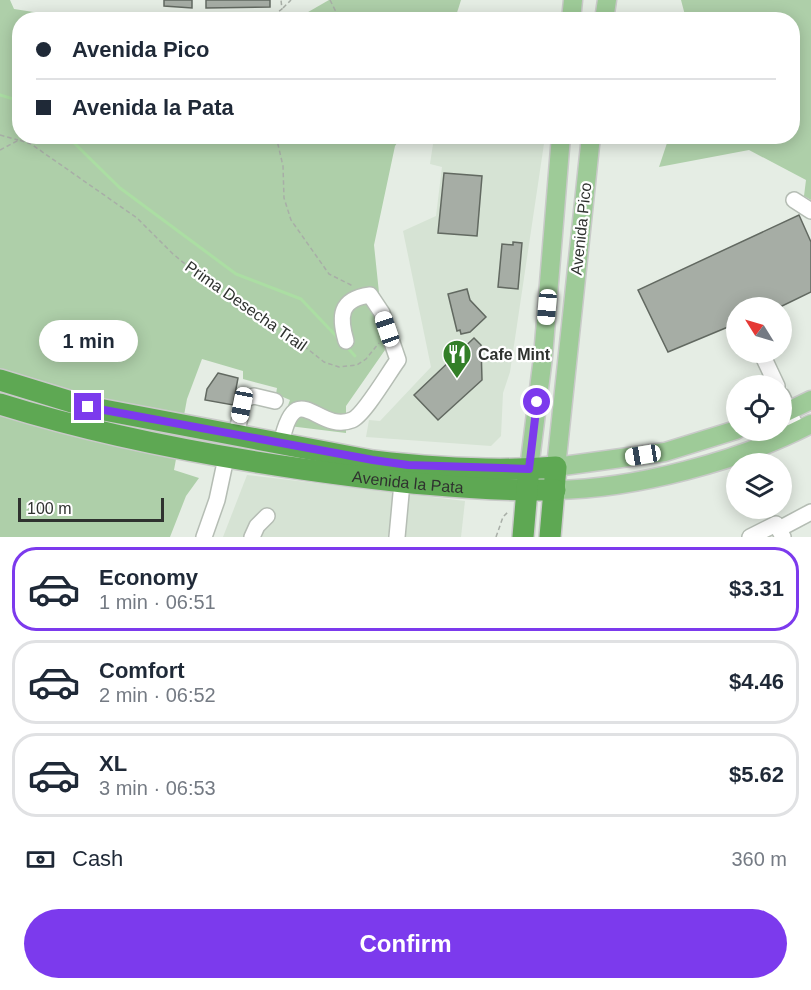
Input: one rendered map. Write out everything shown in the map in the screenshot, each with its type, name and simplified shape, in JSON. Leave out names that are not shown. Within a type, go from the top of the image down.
[{"type":"highway","name":"Avenida la Pata","points":[[0,380],[88,407],[273,443],[408,465],[528,480],[555,490]]},
{"type":"highway","name":"Avenida la Pata","points":[[0,404],[75,427],[226,458],[402,483],[528,480],[556,467]]},
{"type":"highway","points":[[226,458],[235,447],[260,451],[273,443]]},
{"type":"highway","name":"Avenida Pico","points":[[550,537],[556,467]]},
{"type":"highway","name":"Avenida Pico","points":[[523,537],[528,480]]},
{"type":"main road","name":"Avenida Pico","points":[[528,480],[543,357],[560,144]]},
{"type":"main road","name":"Avenida Pico","points":[[556,467],[590,144]]},
{"type":"main road","points":[[792,405],[811,400]]},
{"type":"main road","name":"Avenida la Pata","points":[[555,490],[646,481],[755,448],[804,427]]},
{"type":"main road","name":"Avenida la Pata","points":[[556,467],[665,452],[726,433]]},
{"type":"street","points":[[794,200],[811,211]]},
{"type":"street","points":[[273,443],[286,419],[294,411],[306,408],[340,423],[355,419],[398,360],[382,313],[370,295],[361,296],[345,306],[340,319],[346,342]]},
{"type":"street","points":[[236,436],[244,399],[254,396],[275,401]]},
{"type":"street","points":[[792,416],[804,427]]},
{"type":"street","points":[[204,537],[217,500],[226,458]]},
{"type":"street","points":[[398,537],[402,483]]},
{"type":"street","points":[[750,537],[776,524],[781,533],[811,512]]},
{"type":"street","points":[[252,537],[257,526],[267,516]]},
{"type":"path","points":[[281,0],[282,9]]},
{"type":"path","points":[[278,12],[291,0]]},
{"type":"path","name":"Prima Desecha Trail","points":[[31,144],[137,218],[173,254],[213,287],[274,322],[324,362],[339,368],[357,365],[366,359],[379,343]]},
{"type":"path","points":[[278,144],[283,166],[284,198],[291,220],[329,274],[339,281],[361,288],[370,295]]},
{"type":"shaded area","points":[[433,144],[544,144],[510,372],[503,393],[501,436],[491,446],[366,437],[369,420],[380,421],[431,367],[403,231],[436,216],[442,167],[430,164]]},
{"type":"shaded area","points":[[247,475],[465,501],[461,537],[223,537]]},
{"type":"green space","points":[[0,0],[10,0],[14,9],[34,12],[12,12],[12,144],[396,144],[374,245],[385,350],[346,406],[346,433],[281,425],[290,400],[276,394],[277,388],[243,379],[243,371],[202,359],[187,399],[174,470],[199,478],[186,496],[170,537],[0,537]]},
{"type":"green space","points":[[329,0],[461,0],[457,12],[308,12]]},
{"type":"green space","points":[[681,0],[811,0],[811,200],[804,196],[806,180],[749,150],[659,167],[667,144],[800,144],[800,12],[684,12]]},
{"type":"building","points":[[164,0],[192,0],[192,8],[164,6]]},
{"type":"building","points":[[206,0],[270,0],[270,7],[206,8]]},
{"type":"building","points":[[444,173],[482,176],[477,236],[438,233]]},
{"type":"building","points":[[799,215],[811,242],[811,292],[792,301],[792,297],[726,297],[726,328],[668,352],[638,290]]},
{"type":"building","points":[[513,242],[522,243],[518,289],[498,287],[502,244],[513,245]]},
{"type":"building","points":[[467,289],[470,300],[486,317],[470,332],[461,334],[460,330],[457,331],[448,294]]},
{"type":"building","name":"Cafe Mint","points":[[474,338],[481,345],[482,380],[438,420],[414,395]]},
{"type":"building","points":[[218,373],[238,378],[233,405],[205,400],[207,389]]},
{"type":"waterway","points":[[0,95],[12,99]]},
{"type":"waterway","points":[[75,144],[120,188],[236,274],[301,299],[339,339]]},
{"type":"waterway","points":[[346,346],[355,356]]},
{"type":"place","name":"Cafe Mint","points":[[457,380]]},
{"type":"route","points":[[88,407],[281,444],[408,465],[529,469],[537,402]]}]
